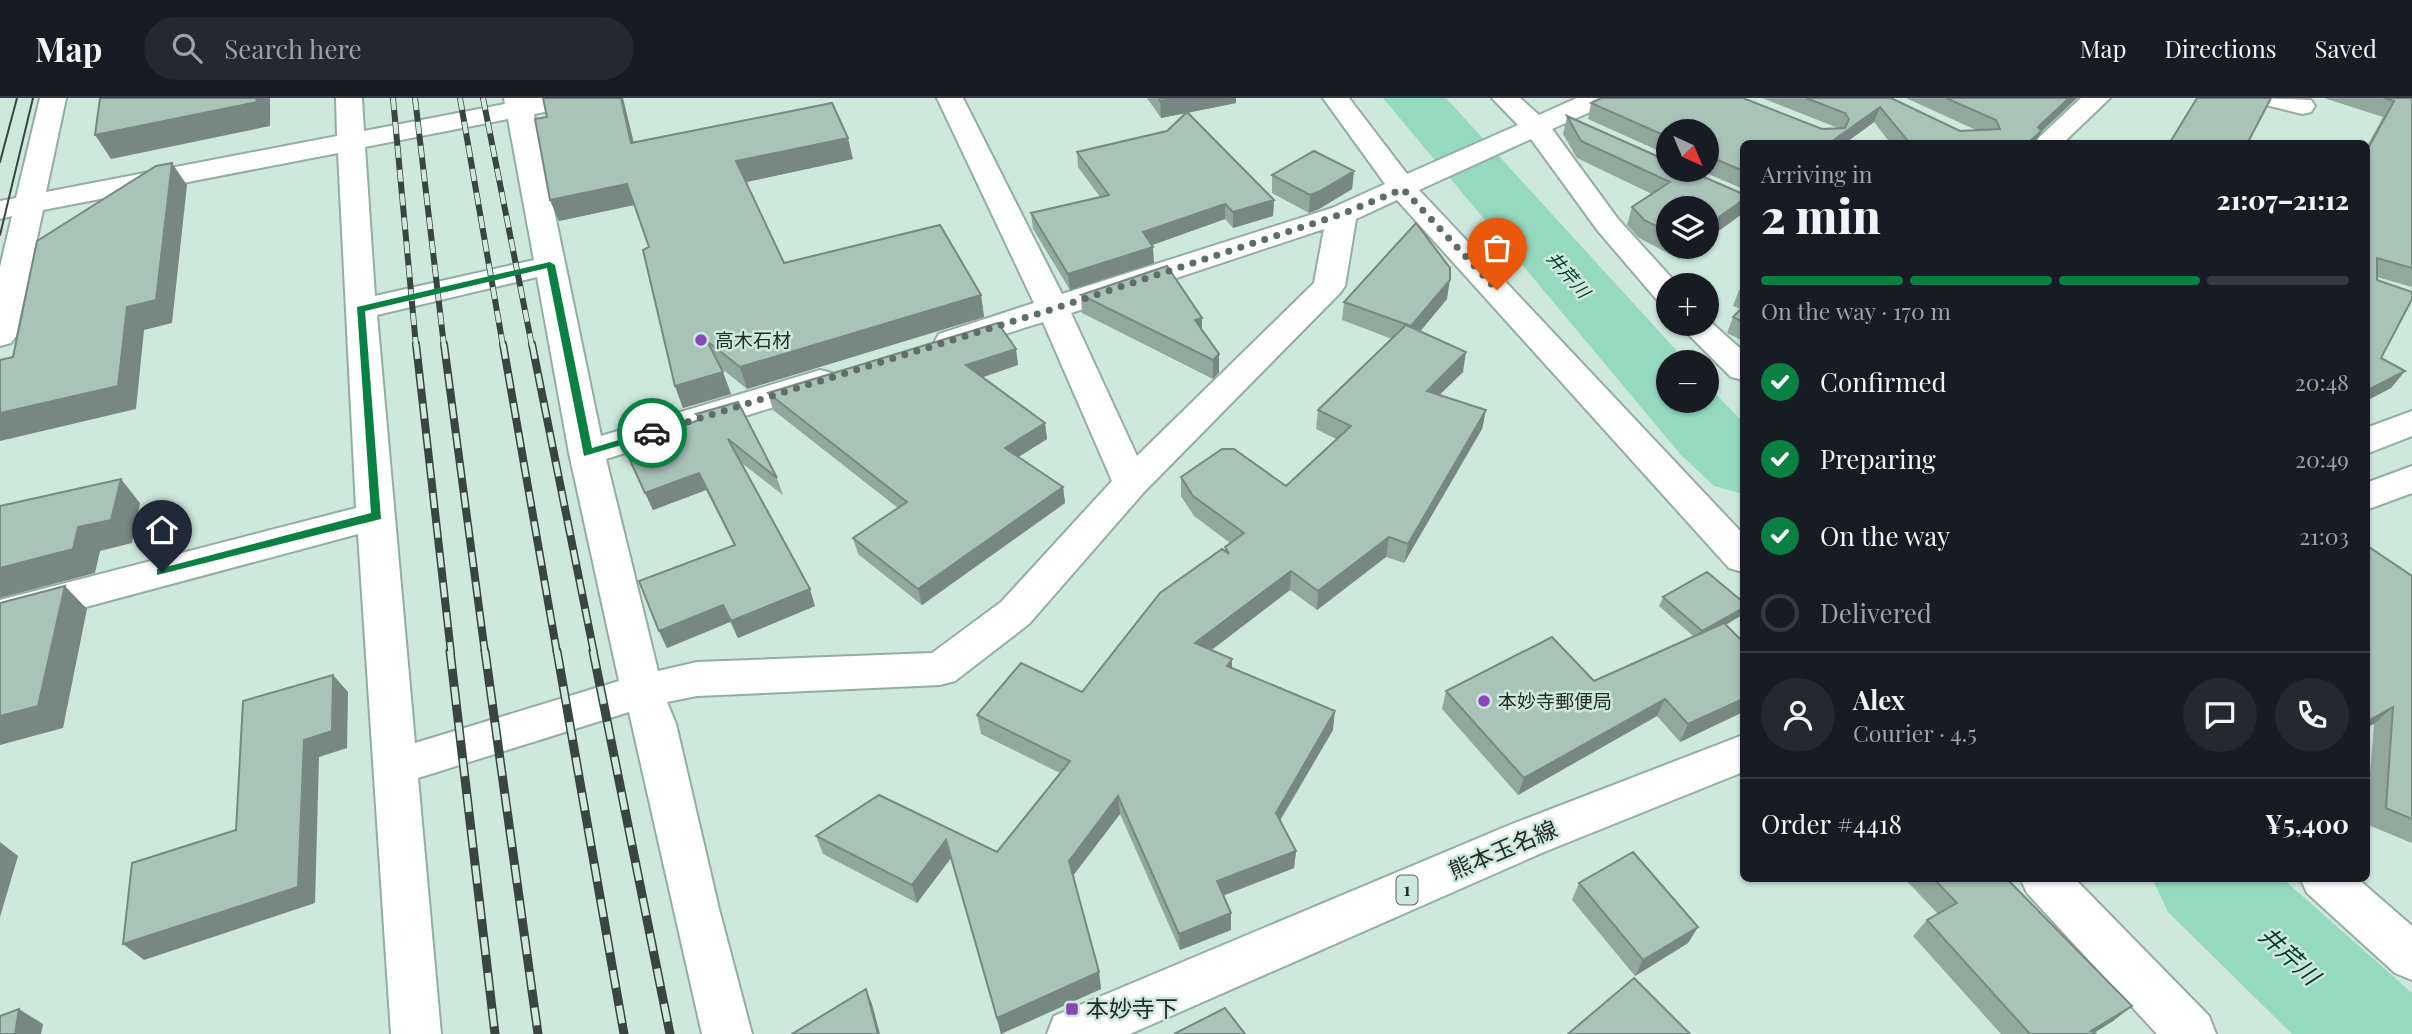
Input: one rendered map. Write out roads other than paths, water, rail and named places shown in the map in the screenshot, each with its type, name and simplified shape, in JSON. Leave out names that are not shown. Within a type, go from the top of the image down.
[{"type":"street","points":[[0,336],[53,98]]},
{"type":"street","points":[[349,98],[360,309],[416,1034]]},
{"type":"street","points":[[0,210],[351,140],[518,103],[577,98]]},
{"type":"street","points":[[950,98],[1053,309],[1131,484]]},
{"type":"street","points":[[1336,98],[1740,555]]},
{"type":"street","points":[[1504,98],[1548,127],[1608,225],[1656,279]]},
{"type":"street","points":[[920,350],[1342,214],[1548,127],[1599,98]]},
{"type":"street","points":[[2050,140],[2097,98]]},
{"type":"street","points":[[2271,98],[2302,106]]},
{"type":"street","points":[[518,103],[587,453],[642,691],[655,724],[695,909],[727,1034]]},
{"type":"street","points":[[395,767],[642,691],[697,679],[940,669],[1015,613],[1131,484],[1329,286],[1342,214]]},
{"type":"street","points":[[360,309],[550,265]]},
{"type":"street","points":[[1708,336],[1740,366]]},
{"type":"street","points":[[587,453],[854,371]]},
{"type":"street","points":[[2370,440],[2412,423]]},
{"type":"street","points":[[2370,495],[2412,479]]},
{"type":"street","points":[[0,615],[377,516]]},
{"type":"street","name":"熊本玉名線","points":[[1072,1034],[1528,838],[1740,754]]},
{"type":"street","points":[[2047,882],[2191,1034]]},
{"type":"street","points":[[2328,882],[2412,957]]},
{"type":"waterway","name":"井芹川","points":[[1413,98],[1656,375]]},
{"type":"waterway","name":"井芹川","points":[[1689,413],[1709,436],[1740,463]]},
{"type":"waterway","name":"井芹川","points":[[2209,882],[2373,1034]]},
{"type":"tram line","points":[[0,162],[17,98]]},
{"type":"tram line","points":[[0,235],[33,98]]},
{"type":"railway","points":[[393,98],[416,346]]},
{"type":"railway","points":[[415,98],[444,346]]},
{"type":"railway","points":[[460,98],[503,346]]},
{"type":"railway","points":[[483,98],[532,346]]},
{"type":"railway","points":[[416,344],[451,653]]},
{"type":"railway","points":[[444,344],[485,653]]},
{"type":"railway","points":[[503,344],[557,653]]},
{"type":"railway","points":[[532,344],[594,653]]},
{"type":"railway","points":[[450,651],[495,1034]]},
{"type":"railway","points":[[485,651],[538,1034]]},
{"type":"railway","points":[[557,651],[624,1034]]},
{"type":"railway","points":[[593,651],[670,1034]]},
{"type":"place","name":"高木石材","points":[[701,340]]},
{"type":"place","name":"本妙寺郵便局","points":[[1484,701]]},
{"type":"place","name":"本妙寺下","points":[[1072,1009]]}]
